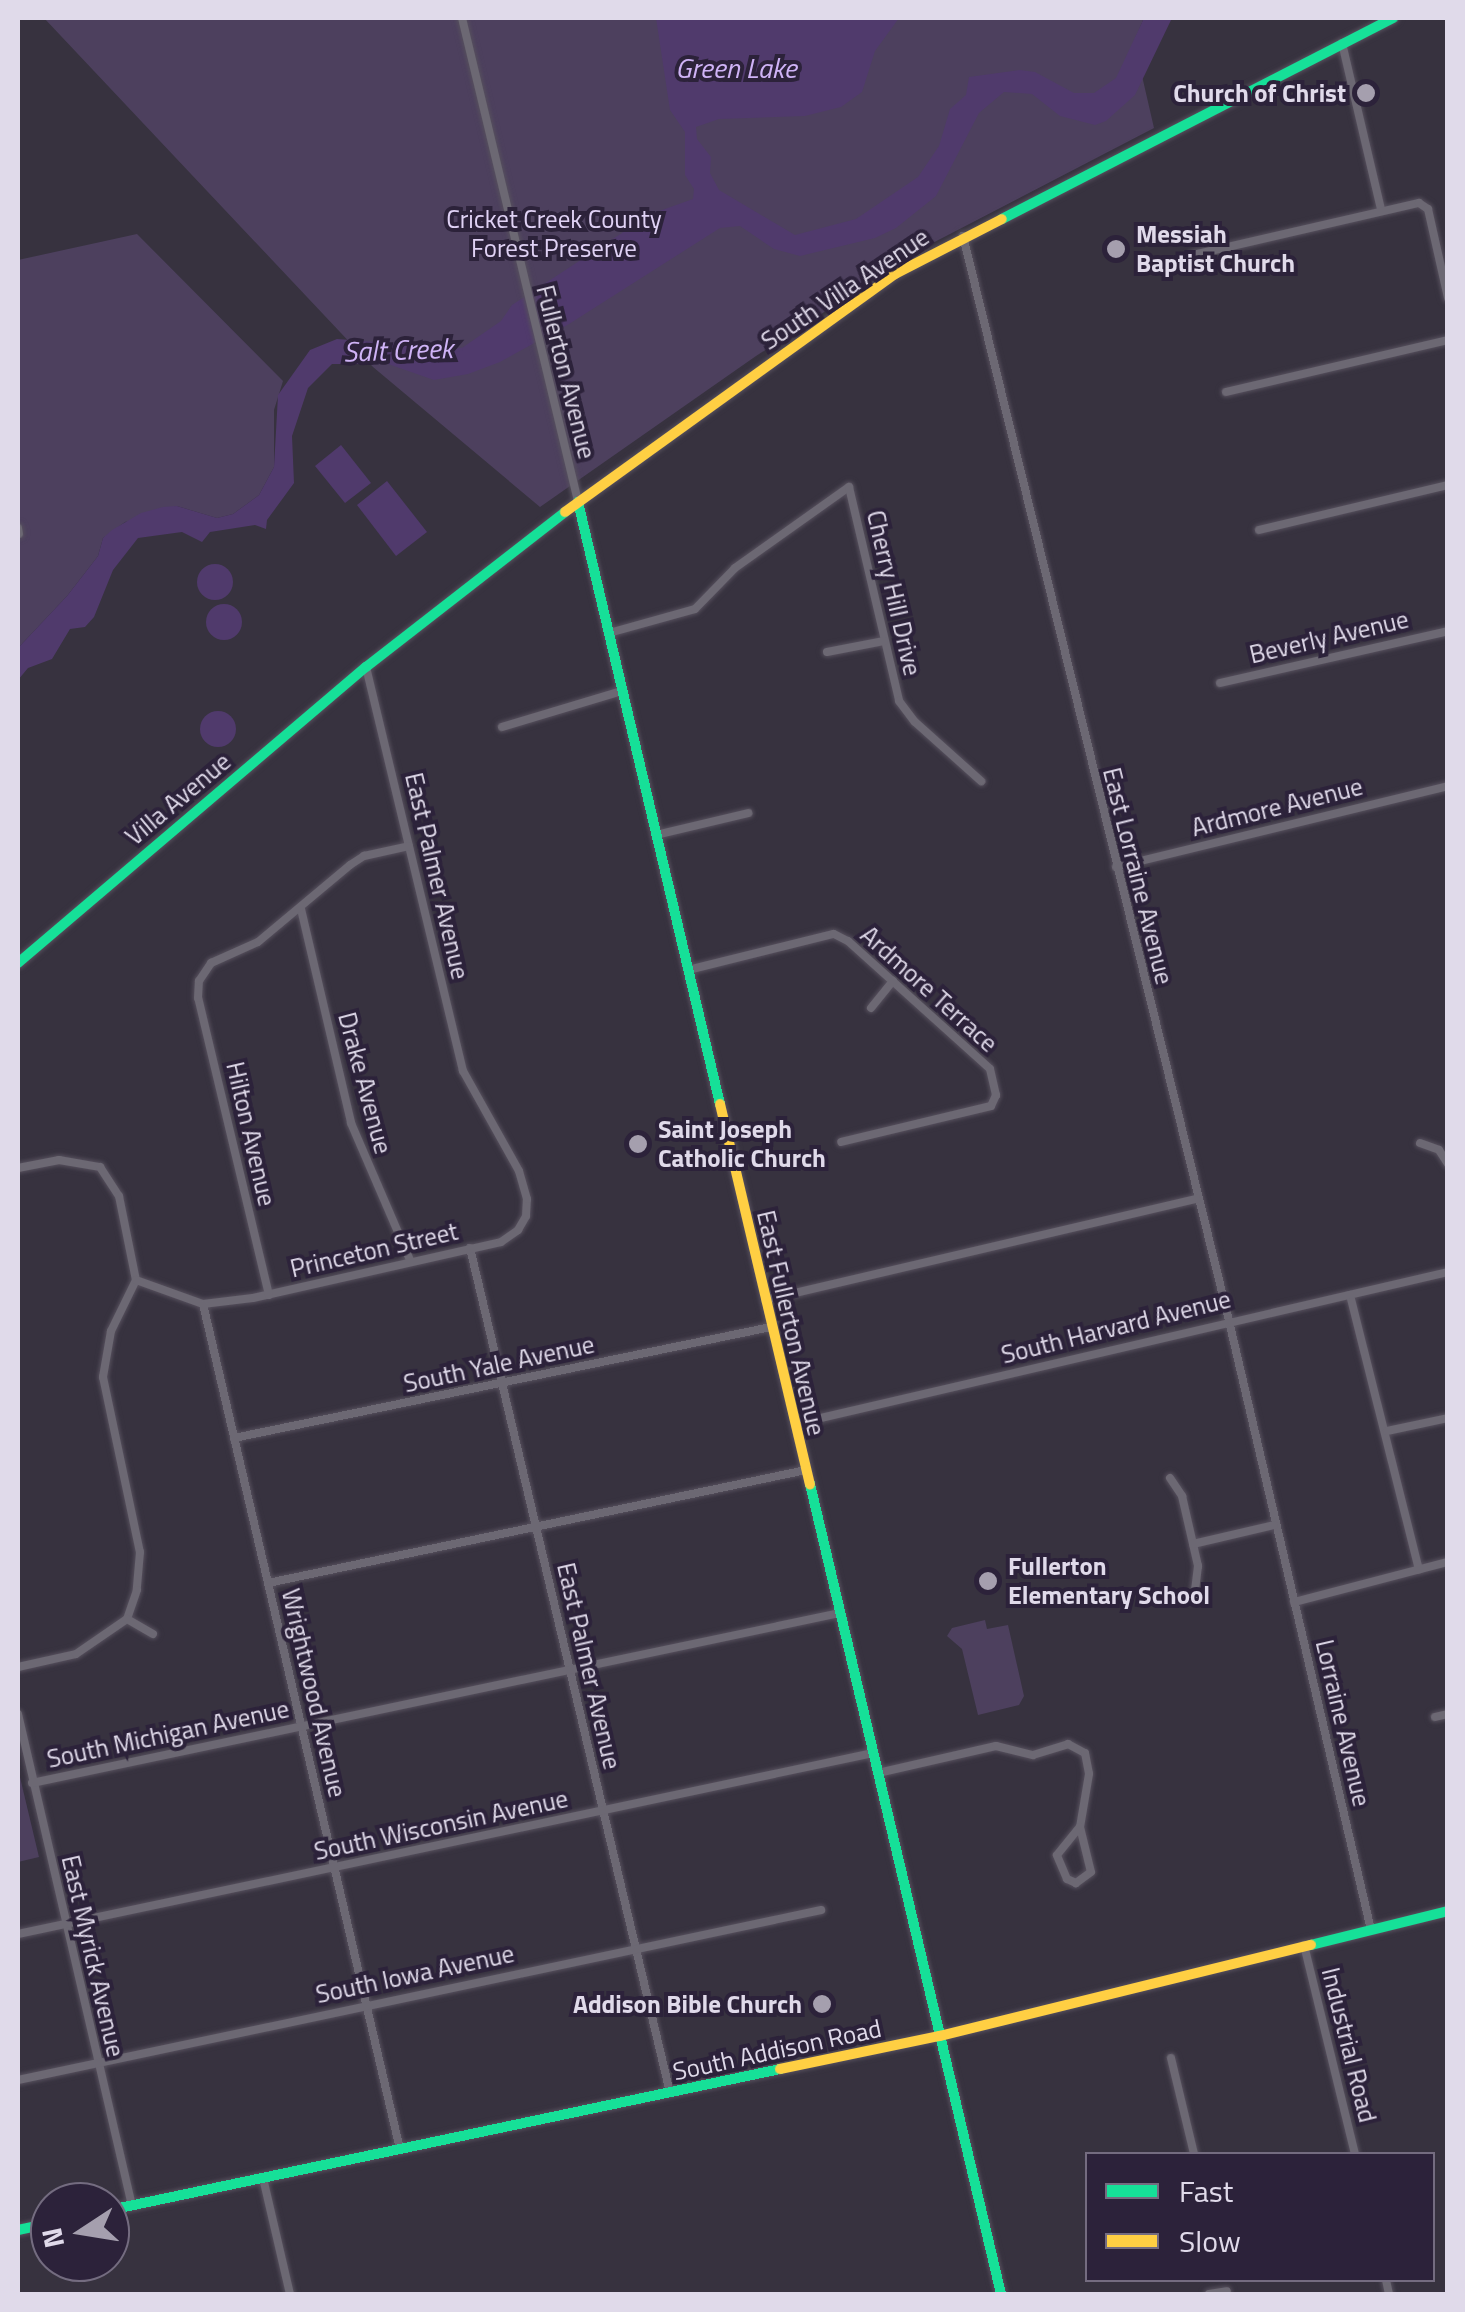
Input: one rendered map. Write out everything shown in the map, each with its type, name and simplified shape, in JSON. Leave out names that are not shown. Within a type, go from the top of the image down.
[{"type":"street","name":"Fullerton Avenue","points":[[462,18],[578,502]]},
{"type":"street","name":"South Villa Avenue","points":[[366,668],[578,502],[895,274],[1393,18]]},
{"type":"street","points":[[1342,43],[1381,209]]},
{"type":"street","points":[[1194,255],[1419,203],[1428,210],[1448,298]]},
{"type":"street","name":"East Lorraine Avenue","points":[[963,236],[1228,1321],[1274,1525]]},
{"type":"street","points":[[1226,392],[1448,340]]},
{"type":"street","points":[[1259,530],[1448,485]]},
{"type":"street","name":"Cherry Hill Drive","points":[[609,632],[695,609],[736,568],[849,487],[899,701],[915,722],[981,781]]},
{"type":"street","name":"East Fullerton Avenue","points":[[578,502],[1002,2294]]},
{"type":"street","name":"Beverly Avenue","points":[[1220,683],[1448,630]]},
{"type":"street","points":[[827,652],[884,641]]},
{"type":"street","name":"East Palmer Avenue","points":[[366,668],[463,1071],[512,1158],[527,1198]]},
{"type":"street","name":"Villa Avenue","points":[[18,963],[366,668]]},
{"type":"street","points":[[502,727],[622,691]]},
{"type":"street","name":"Ardmore Avenue","points":[[1116,868],[1448,786]]},
{"type":"street","points":[[656,836],[748,813]]},
{"type":"street","points":[[301,909],[364,856],[409,846]]},
{"type":"street","name":"Hilton Avenue","points":[[269,1295],[198,998],[199,982],[210,964],[258,942],[301,909]]},
{"type":"street","name":"Drake Avenue","points":[[301,909],[351,1123],[410,1260]]},
{"type":"street","name":"Ardmore Terrace","points":[[688,970],[834,934],[893,981],[990,1069],[996,1102],[841,1142]]},
{"type":"street","points":[[871,1008],[893,981]]},
{"type":"street","points":[[1439,1150],[1445,1140]]},
{"type":"street","points":[[1420,1143],[1439,1150],[1448,1164]]},
{"type":"street","points":[[18,1168],[75,1160],[100,1167],[119,1196],[136,1280],[111,1331],[103,1377],[140,1552],[137,1590],[127,1618],[76,1654],[18,1667]]},
{"type":"street","name":"Princeton Street","points":[[203,1304],[269,1295],[512,1237],[526,1216],[527,1198]]},
{"type":"street","points":[[765,1300],[1196,1199]]},
{"type":"street","name":"East Palmer Avenue","points":[[470,1248],[670,2093]]},
{"type":"street","name":"South Harvard Avenue","points":[[795,1424],[1448,1272]]},
{"type":"street","points":[[136,1280],[203,1304]]},
{"type":"street","points":[[1350,1296],[1419,1568]]},
{"type":"street","name":"Wrightwood Avenue","points":[[203,1304],[400,2149]]},
{"type":"street","name":"South Yale Avenue","points":[[234,1438],[772,1328]]},
{"type":"street","points":[[1386,1431],[1448,1418]]},
{"type":"street","points":[[268,1583],[806,1470]]},
{"type":"street","points":[[1170,1478],[1182,1496],[1198,1566],[1194,1599]]},
{"type":"street","points":[[1193,1544],[1274,1525]]},
{"type":"street","name":"Lorraine Avenue","points":[[1274,1525],[1371,1930]]},
{"type":"street","points":[[1294,1602],[1448,1562]]},
{"type":"street","name":"South Michigan Avenue","points":[[32,1784],[840,1613]]},
{"type":"street","points":[[127,1618],[153,1634]]},
{"type":"street","name":"East Myrick Avenue","points":[[18,1714],[132,2206]]},
{"type":"street","points":[[1435,1717],[1448,1714]]},
{"type":"street","points":[[878,1773],[996,1746],[1033,1755],[1068,1744],[1085,1753],[1089,1774],[1080,1827],[1092,1872],[1076,1883],[1066,1879],[1057,1855],[1080,1827]]},
{"type":"street","name":"South Wisconsin Avenue","points":[[18,1934],[872,1752]]},
{"type":"street","name":"South Iowa Avenue","points":[[18,2080],[821,1910]]},
{"type":"street","name":"South Addison Road","points":[[132,2206],[940,2036],[1448,1911]]},
{"type":"street","name":"Industrial Road","points":[[1304,1945],[1355,2152]]},
{"type":"street","points":[[1172,2058],[1194,2152]]},
{"type":"street","points":[[262,2178],[290,2294]]},
{"type":"street","points":[[1209,2294],[1227,2292]]},
{"type":"green space","name":"Cricket Creek County Forest Preserve","points":[[44,18],[1144,18],[1134,41],[1154,128],[925,247],[756,356],[540,507],[373,367]]},
{"type":"green space","points":[[137,234],[283,381],[274,410],[274,467],[259,495],[233,514],[217,518],[177,506],[125,522],[103,538],[98,556],[18,648],[18,260]]},
{"type":"green space","points":[[985,1620],[987,1629],[1008,1625],[1024,1696],[1019,1705],[978,1715],[962,1649],[947,1636],[952,1628]]},
{"type":"green space","points":[[18,1774],[39,1857],[18,1862]]},
{"type":"water","name":"Green Lake","points":[[656,18],[899,18],[875,51],[862,92],[841,107],[805,116],[719,119],[696,127],[697,139],[711,157],[710,173],[719,190],[795,235],[856,219],[918,177],[939,146],[950,109],[966,95],[969,77],[1020,70],[1035,72],[1074,93],[1094,93],[1116,78],[1144,18],[1172,18],[1135,95],[1106,121],[1095,125],[1060,116],[1032,94],[1004,92],[979,113],[936,196],[896,228],[875,238],[800,256],[774,249],[740,226],[720,228],[569,324],[500,362],[468,374],[434,380],[388,364],[332,364],[308,388],[292,436],[294,483],[267,520],[266,529],[255,525],[210,532],[202,542],[182,532],[138,538],[113,570],[94,617],[85,627],[70,629],[52,659],[28,668],[18,680],[18,648],[67,596],[98,556],[103,538],[112,530],[141,513],[163,507],[177,506],[217,518],[233,514],[259,495],[274,467],[278,395],[310,350],[337,339],[402,344],[429,355],[459,350],[501,321],[512,305],[651,214],[693,199],[694,189],[685,175],[685,132],[670,110]]},
{"type":"water","points":[[341,445],[371,483],[345,503],[315,466]]},
{"type":"water","points":[[387,481],[427,532],[396,556],[357,505]]},
{"type":"water","points":[[215,564],[228,569],[233,582],[228,595],[215,600],[202,595],[197,582],[202,569]]},
{"type":"water","points":[[224,604],[237,609],[242,622],[237,635],[224,640],[211,635],[206,622],[211,609]]},
{"type":"water","points":[[218,711],[231,716],[236,729],[231,742],[218,747],[205,742],[200,729],[205,716]]},
{"type":"waterway","name":"Salt Creek","points":[[424,354],[461,349]]},
{"type":"traffic: fast","points":[[1002,219],[1393,18]]},
{"type":"traffic: fast","points":[[578,502],[720,1104]]},
{"type":"traffic: fast","points":[[18,963],[366,667],[565,512]]},
{"type":"traffic: fast","points":[[810,1484],[1001,2294]]},
{"type":"traffic: fast","points":[[1311,1945],[1448,1911]]},
{"type":"traffic: fast","points":[[130,2206],[780,2069]]},
{"type":"traffic: fast","points":[[18,2230],[30,2227]]},
{"type":"traffic: slow","points":[[565,512],[895,274],[1002,219]]},
{"type":"traffic: slow","points":[[720,1104],[810,1484]]},
{"type":"traffic: slow","points":[[780,2069],[940,2036],[1311,1945]]},
{"type":"place","name":"Church of Christ","points":[[1366,93]]},
{"type":"place","name":"Messiah Baptist Church","points":[[1116,249]]},
{"type":"place","name":"Saint Joseph Catholic Church","points":[[638,1144]]},
{"type":"place","name":"Fullerton Elementary School","points":[[988,1581]]},
{"type":"place","name":"Addison Bible Church","points":[[822,2004]]}]
